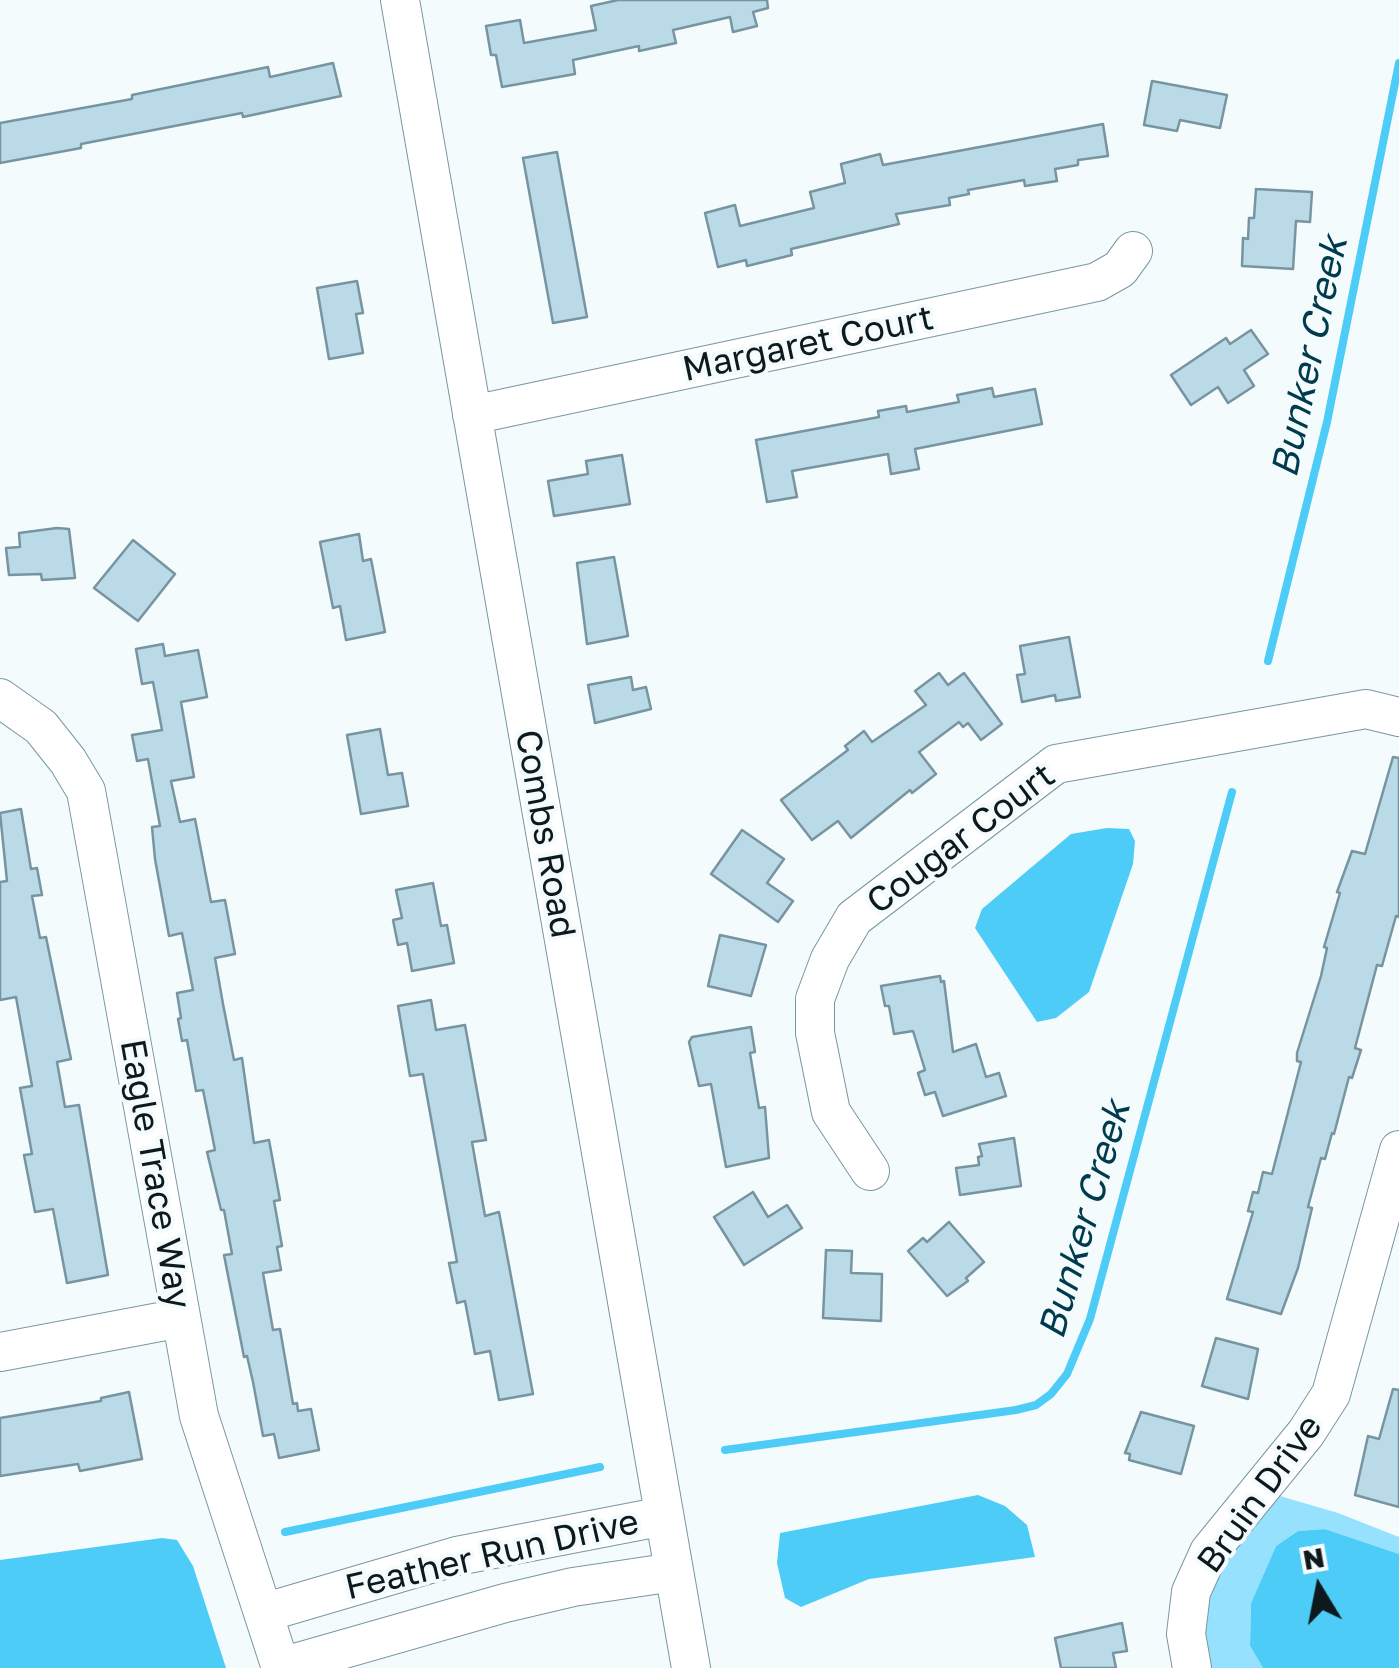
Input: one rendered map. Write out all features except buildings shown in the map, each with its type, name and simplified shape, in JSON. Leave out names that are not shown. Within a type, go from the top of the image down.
[{"type":"street","name":"Combs Road","points":[[400,0],[692,1668]]},
{"type":"street","name":"Margaret Court","points":[[472,415],[1097,282],[1120,269],[1132,251]]},
{"type":"street","name":"Eagle Trace Way","points":[[4,700],[50,737],[86,791],[204,1431],[281,1668]]},
{"type":"street","name":"Cougar Court","points":[[870,1172],[831,1112],[815,1033],[815,998],[830,959],[854,918],[1056,764],[1366,709],[1399,717]]},
{"type":"street","name":"Bruin Drive","points":[[1192,1668],[1186,1634],[1191,1592],[1208,1552],[1306,1434],[1332,1394],[1399,1150]]},
{"type":"street","points":[[0,1352],[181,1318]]},
{"type":"street","name":"Feather Run Drive","points":[[263,1613],[457,1556],[664,1516]]},
{"type":"street","name":"Feather Run Drive","points":[[281,1668],[504,1603],[674,1572]]},
{"type":"shaded area","points":[[1129,829],[1135,841],[1133,864],[1089,992],[1056,1018],[1037,1022],[975,928],[982,909],[1071,834]]},
{"type":"shaded area","points":[[1273,1494],[1338,1513],[1399,1537],[1399,1554],[1325,1529],[1298,1531],[1276,1546],[1251,1603],[1250,1646],[1263,1668],[1208,1668],[1203,1640],[1209,1580]]},
{"type":"shaded area","points":[[978,1495],[1005,1506],[1027,1525],[1035,1557],[869,1579],[801,1607],[785,1598],[777,1563],[780,1533]]},
{"type":"shaded area","points":[[1325,1529],[1399,1554],[1399,1668],[1263,1668],[1250,1646],[1251,1603],[1276,1546],[1298,1531]]},
{"type":"shaded area","points":[[162,1538],[177,1540],[193,1566],[226,1668],[0,1668],[0,1560]]},
{"type":"waterway","name":"Bunker Creek","points":[[1268,661],[1327,422],[1399,63]]},
{"type":"waterway","name":"Bunker Creek","points":[[725,1450],[1016,1410],[1036,1405],[1067,1374],[1090,1319],[1232,792]]},
{"type":"waterway","name":"Bunker Creek","points":[[285,1532],[600,1467]]}]
